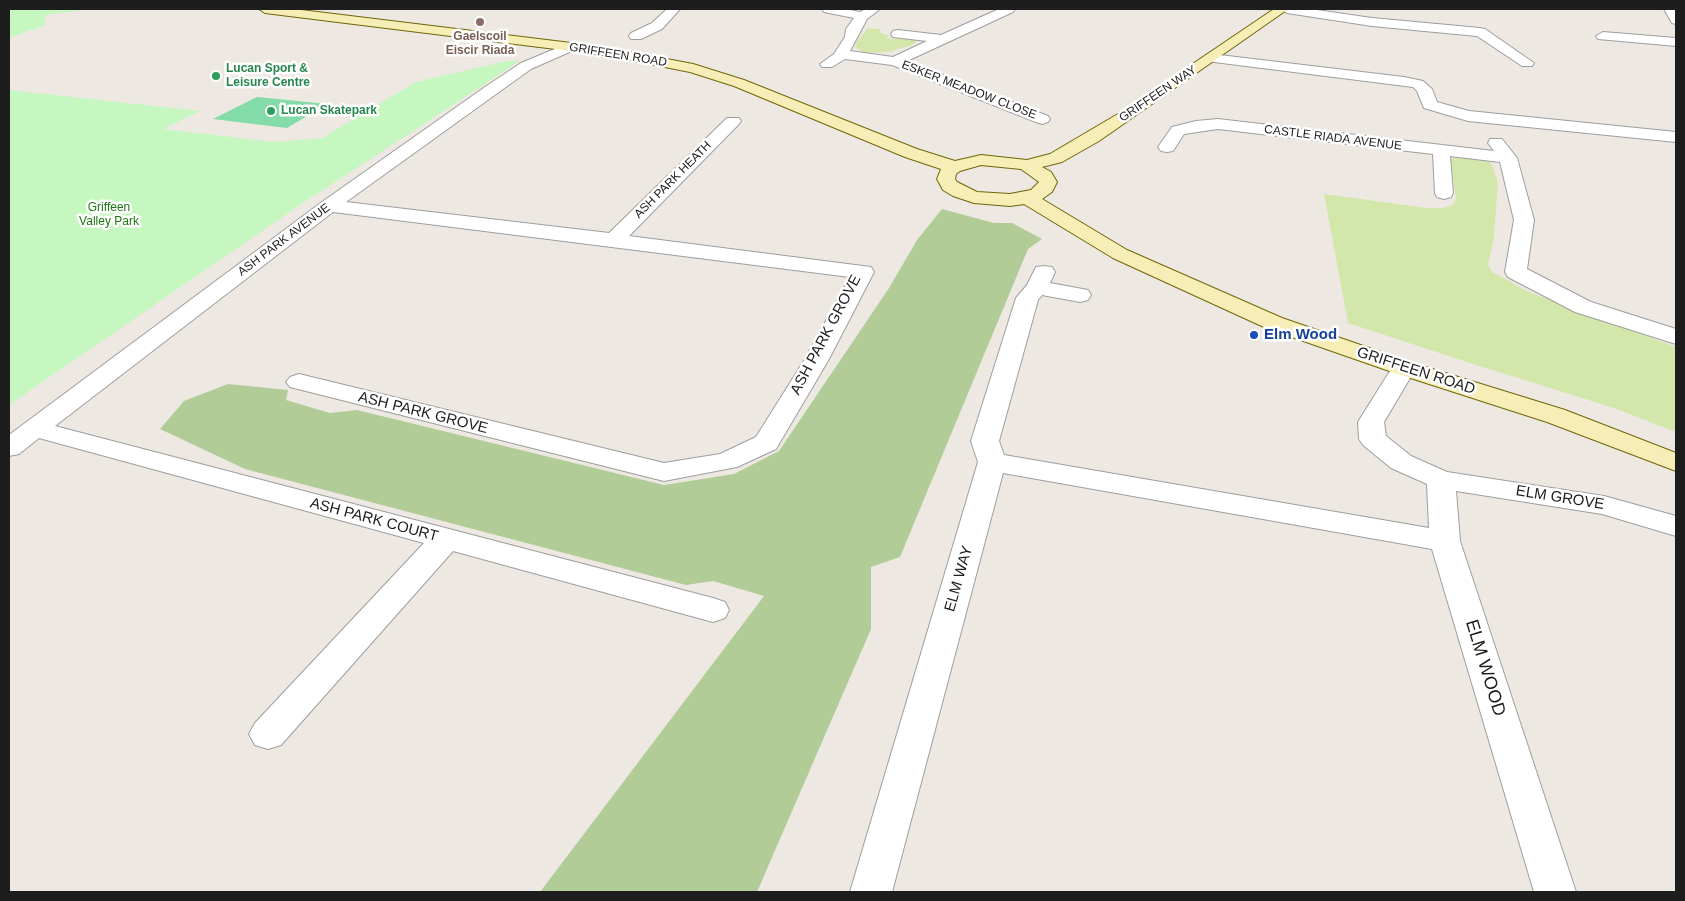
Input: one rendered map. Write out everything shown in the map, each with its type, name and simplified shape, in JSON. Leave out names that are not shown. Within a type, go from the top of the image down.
[{"type":"street","name":"GRIFFEEN ROAD","points":[[265,9],[569,47],[647,58],[693,68],[738,83],[911,153],[954,167]]},
{"type":"street","points":[[636,36],[657,26],[674,9]]},
{"type":"street","points":[[828,9],[862,16]]},
{"type":"street","points":[[827,64],[841,54],[862,16],[874,9]]},
{"type":"street","name":"ESKER MEADOW CLOSE","points":[[895,61],[1009,9]]},
{"type":"street","name":"GRIFFEEN WAY","points":[[1027,166],[1056,158],[1093,137],[1282,9]]},
{"type":"street","points":[[1287,9],[1372,22],[1480,32],[1527,63]]},
{"type":"street","points":[[1670,9],[1676,20]]},
{"type":"street","points":[[1477,17],[1480,32]]},
{"type":"street","name":"ESKER MEADOW CLOSE","points":[[898,34],[942,39]]},
{"type":"street","points":[[1603,36],[1676,42]]},
{"type":"street","name":"ASH PARK AVENUE","points":[[9,448],[329,206],[526,66],[569,47]]},
{"type":"street","name":"ESKER MEADOW CLOSE","points":[[841,54],[895,61],[1042,119]]},
{"type":"street","points":[[1211,58],[1418,84],[1424,89],[1430,105],[1468,116],[1676,137]]},
{"type":"street","points":[[1468,116],[1485,129],[1508,158],[1524,220],[1516,272],[1583,307],[1676,337]]},
{"type":"street","name":"ASH PARK HEATH","points":[[614,240],[733,121]]},
{"type":"street","name":"CASTLE RIADA AVENUE","points":[[1167,148],[1178,130],[1218,124],[1508,158]]},
{"type":"street","points":[[1441,150],[1444,192]]},
{"type":"street","points":[[981,160],[1013,162],[1027,166],[1045,176],[1048,182],[1045,188],[1027,198],[992,200],[960,192],[950,186],[946,179],[948,172],[954,167],[981,160]]},
{"type":"street","name":"GRIFFEEN ROAD","points":[[1027,198],[1120,254],[1274,323],[1404,368],[1556,416],[1676,463]]},
{"type":"street","name":"ASH PARK GROVE","points":[[299,382],[664,472],[727,461],[766,443],[817,359],[863,272],[329,206]]},
{"type":"street","points":[[1080,295],[1041,280],[1027,298],[985,441],[992,462],[1445,541]]},
{"type":"street","points":[[1404,368],[1370,422],[1373,439],[1401,462],[1441,480]]},
{"type":"street","name":"ASH PARK COURT","points":[[36,429],[713,610]]},
{"type":"street","name":"ELM WAY","points":[[872,892],[992,462]]},
{"type":"street","name":"ELM GROVE","points":[[1441,480],[1604,505],[1676,526]]},
{"type":"street","name":"ELM WOOD","points":[[1441,480],[1445,541],[1555,892]]},
{"type":"street","points":[[268,734],[446,539]]},
{"type":"green space","points":[[9,9],[84,9],[45,15],[45,25],[9,38]]},
{"type":"green space","points":[[868,28],[881,29],[879,32],[889,36],[886,39],[911,38],[917,41],[912,45],[888,52],[865,53],[855,47]]},
{"type":"green space","name":"Griffeen Valley Park","points":[[507,61],[520,61],[300,205],[9,405],[9,90],[200,111],[163,129],[275,142],[322,138],[416,82]]},
{"type":"green space","name":"Lucan Skatepark","points":[[257,97],[327,104],[287,128],[213,119]]},
{"type":"green space","points":[[1459,156],[1481,159],[1491,163],[1498,182],[1494,238],[1488,265],[1492,272],[1529,292],[1676,347],[1676,432],[1614,408],[1348,323],[1324,194],[1427,208],[1443,208],[1453,205],[1456,198],[1450,159]]},
{"type":"green space","points":[[942,209],[994,223],[1012,223],[1042,239],[1028,249],[900,557],[871,567],[871,629],[757,892],[540,892],[764,596],[713,581],[686,585],[245,469],[160,429],[184,401],[228,384],[288,390],[286,400],[330,413],[357,410],[664,485],[734,474],[779,451],[889,288],[917,240]]},
{"type":"place","name":"Gaelscoil Eiscir Riada","points":[[480,22]]},
{"type":"place","name":"Lucan Sport & Leisure Centre","points":[[216,76]]},
{"type":"place","name":"Lucan Skatepark","points":[[271,111]]},
{"type":"place","name":"Elm Wood","points":[[1254,335]]}]
